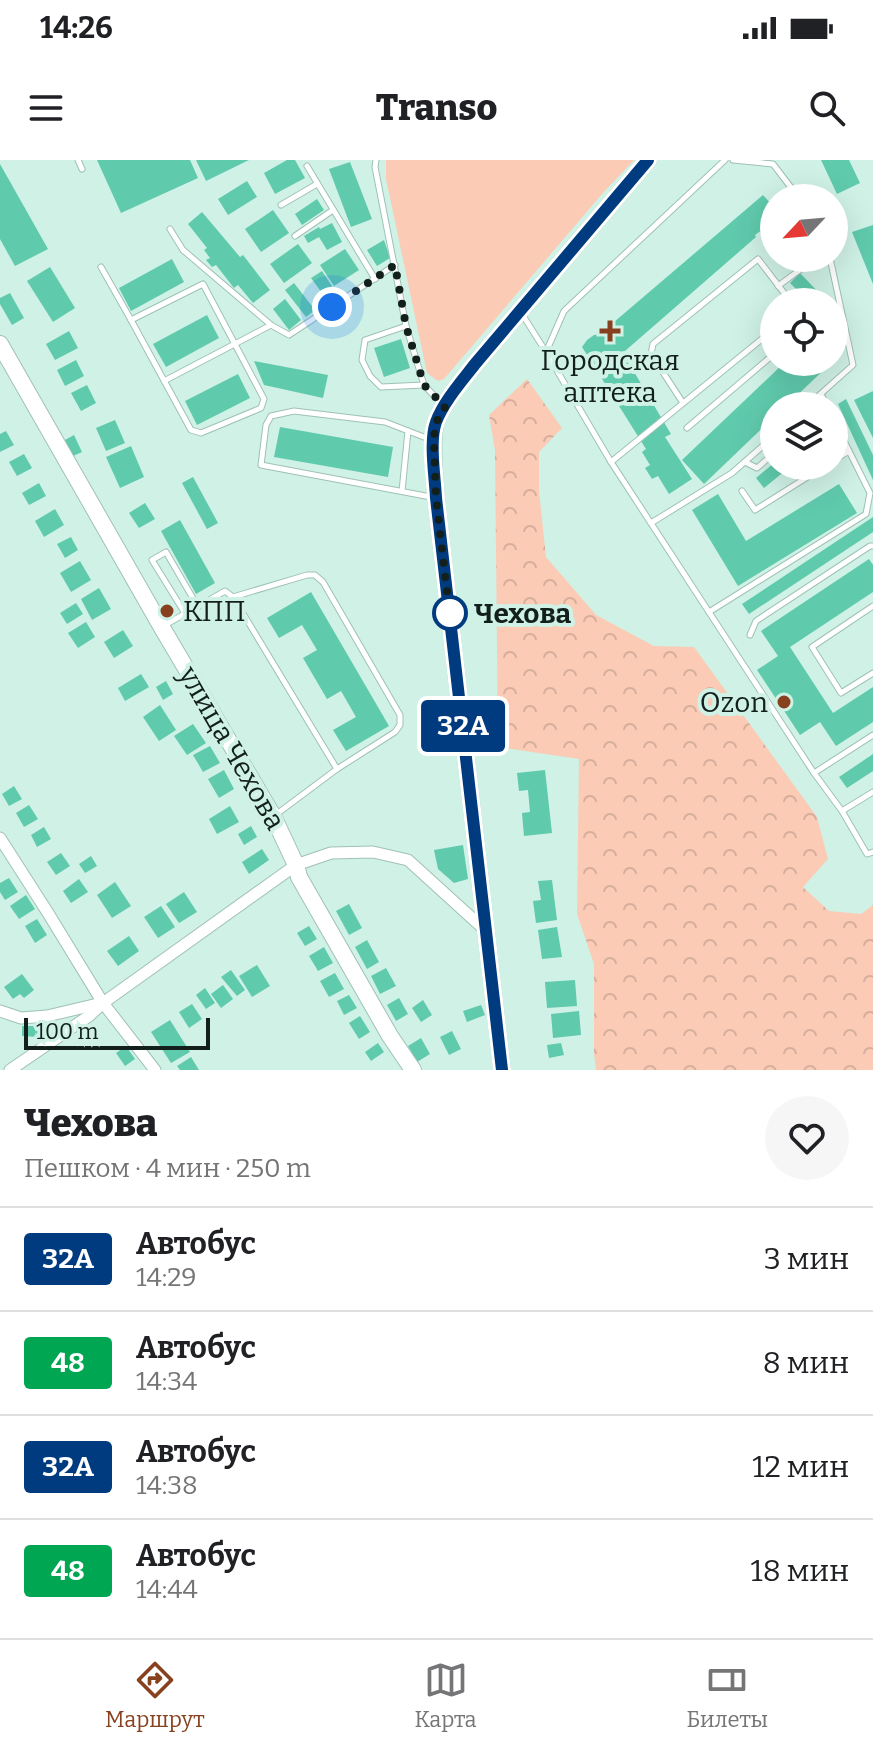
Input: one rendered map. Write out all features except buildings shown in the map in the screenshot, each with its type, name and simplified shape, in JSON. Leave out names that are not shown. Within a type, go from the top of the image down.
[{"type":"main road","points":[[502,1070],[436,498],[435,424],[461,382],[648,160]]},
{"type":"main road","name":"улица Чехова","points":[[0,344],[273,816],[299,877],[390,1036],[413,1070]]},
{"type":"street","points":[[0,838],[103,1003],[155,1070]]},
{"type":"street","points":[[10,1070],[296,865],[331,853],[373,852],[408,860],[487,932]]},
{"type":"street","points":[[0,1011],[21,1018],[47,1016],[103,1003]]},
{"type":"lane","points":[[78,160],[82,169]]},
{"type":"lane","points":[[376,160],[406,326],[424,385],[445,407]]},
{"type":"lane","points":[[546,352],[564,311],[725,160]]},
{"type":"lane","points":[[733,160],[773,164],[788,184]]},
{"type":"lane","points":[[307,166],[375,279]]},
{"type":"lane","points":[[281,205],[317,184]]},
{"type":"lane","points":[[295,236],[333,210]]},
{"type":"lane","points":[[170,229],[183,250],[271,325],[289,335],[395,265]]},
{"type":"lane","points":[[683,403],[651,354],[653,344],[758,259],[778,286],[797,272]]},
{"type":"lane","points":[[101,267],[191,430],[201,433],[261,408],[264,399],[203,284],[131,320]]},
{"type":"lane","points":[[519,311],[611,462],[842,811],[867,854],[873,852]]},
{"type":"lane","points":[[164,381],[271,325]]},
{"type":"lane","points":[[406,326],[365,340],[362,360],[370,376],[381,387],[424,385]]},
{"type":"lane","points":[[611,462],[760,340]]},
{"type":"lane","points":[[848,346],[853,365],[848,370]]},
{"type":"lane","points":[[687,428],[760,366]]},
{"type":"lane","points":[[823,392],[841,376]]},
{"type":"lane","points":[[434,441],[385,422],[294,411],[271,416],[266,425],[261,465],[436,498]]},
{"type":"lane","points":[[402,491],[408,431]]},
{"type":"lane","points":[[651,523],[732,473],[760,449]]},
{"type":"lane","points":[[709,612],[866,514],[870,493],[849,451]]},
{"type":"lane","points":[[745,462],[757,468],[760,465]]},
{"type":"lane","points":[[742,491],[755,510],[803,480]]},
{"type":"lane","points":[[750,635],[756,621],[873,546]]},
{"type":"lane","points":[[186,615],[152,560],[166,552],[198,607]]},
{"type":"lane","points":[[233,597],[315,575],[323,582],[400,715],[400,725],[395,732],[337,769],[273,816]]},
{"type":"lane","points":[[161,626],[170,624],[225,591],[233,597],[337,769]]},
{"type":"lane","points":[[873,606],[812,647],[841,693],[873,673]]},
{"type":"lane","points":[[814,773],[873,735]]},
{"type":"lane","points":[[842,811],[873,792]]},
{"type":"green space","points":[[386,160],[634,160],[444,379],[438,381],[427,373],[386,179]]},
{"type":"green space","points":[[527,379],[562,428],[539,452],[539,491],[546,557],[596,615],[654,646],[694,647],[817,817],[828,859],[803,887],[829,911],[861,914],[873,905],[873,1070],[596,1070],[594,964],[577,914],[579,759],[498,747],[495,450],[489,415]]},
{"type":"bus line","name":"32A","points":[[502,1070],[436,498],[435,424],[475,364],[648,160]]},
{"type":"place","name":"Городская аптека","points":[[610,331]]},
{"type":"place","name":"КПП","points":[[167,611]]},
{"type":"place","name":"Чехова","points":[[450,613]]},
{"type":"place","name":"Ozon","points":[[784,702]]},
{"type":"route","points":[[332,307],[395,265],[406,326],[424,385],[445,407],[435,424],[434,441],[436,498],[451,625],[450,613]]}]
